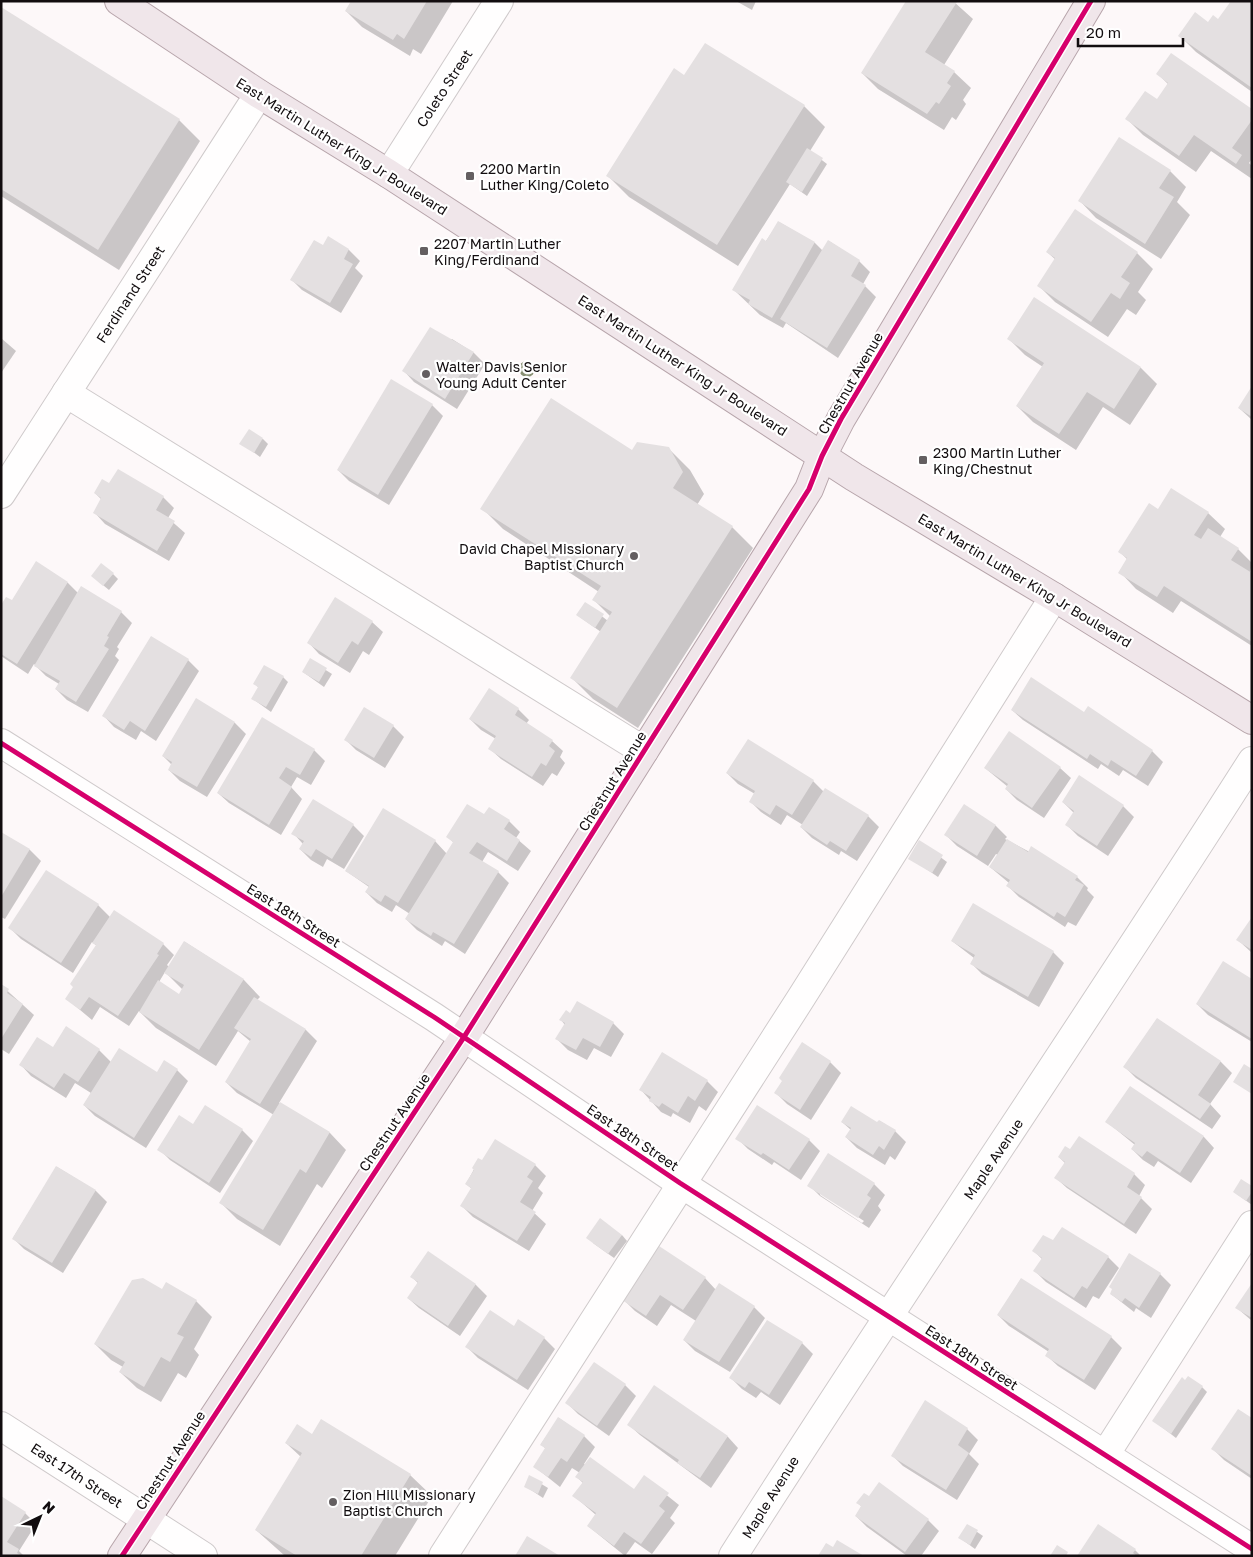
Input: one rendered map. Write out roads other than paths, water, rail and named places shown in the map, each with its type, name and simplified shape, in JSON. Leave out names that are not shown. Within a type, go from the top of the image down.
[{"type":"main road","name":"East Martin Luther King Jr Boulevard","points":[[119,1],[259,94],[389,174],[822,456],[1054,596],[1252,720]]},
{"type":"main road","name":"Chestnut Avenue","points":[[122,1556],[464,1037],[809,488],[822,456],[841,419],[982,180],[1091,1]]},
{"type":"street","name":"Coleto Street","points":[[389,174],[500,1]]},
{"type":"street","name":"Ferdinand Street","points":[[1,494],[259,94]]},
{"type":"street","points":[[66,393],[644,751]]},
{"type":"street","points":[[443,1556],[680,1183],[801,998],[1054,596]]},
{"type":"street","name":"East 18th Street","points":[[1,743],[464,1037],[680,1183],[1252,1549]]},
{"type":"street","name":"Maple Avenue","points":[[733,1556],[888,1316],[1040,1090],[1252,761]]},
{"type":"street","points":[[1104,1455],[1252,1225]]},
{"type":"street","name":"East 17th Street","points":[[1,1426],[203,1556]]},
{"type":"place","name":"2200 Martin Luther King/Coleto","points":[[470,176]]},
{"type":"place","name":"2207 Martin Luther King/Ferdinand","points":[[424,251]]},
{"type":"place","name":"Walter Davis Senior Young Adult Center","points":[[426,374]]},
{"type":"place","name":"2300 Martin Luther King/Chestnut","points":[[923,460]]},
{"type":"place","name":"David Chapel Missionary Baptist Church","points":[[634,556]]},
{"type":"place","name":"Zion Hill Missionary Baptist Church","points":[[333,1502]]}]
